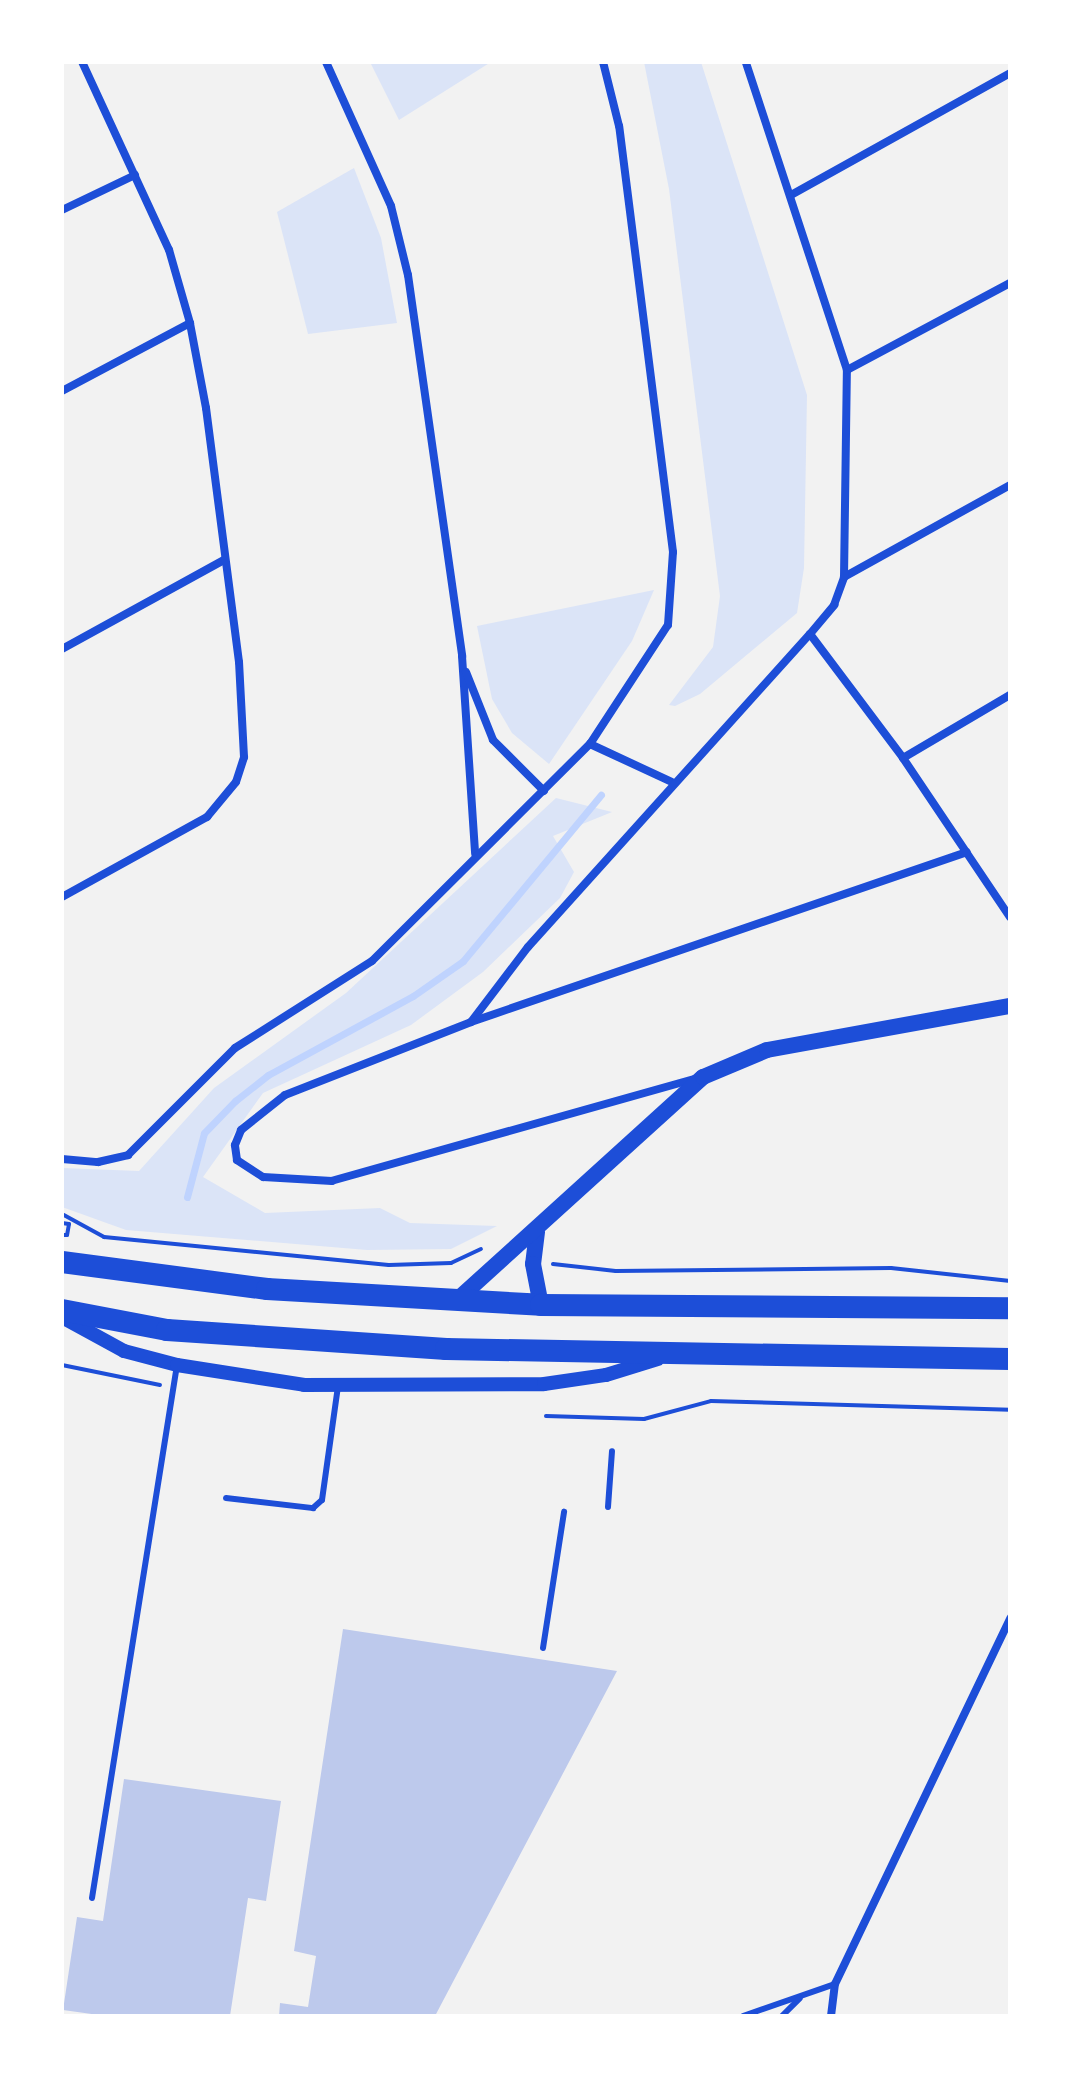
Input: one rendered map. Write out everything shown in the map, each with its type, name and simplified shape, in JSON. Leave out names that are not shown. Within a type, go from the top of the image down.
[{"type":"highway","points":[[62,1262],[267,1289],[541,1305],[1010,1308]]},
{"type":"highway","points":[[62,1310],[167,1330],[273,1340],[678,1353],[1010,1359]]},
{"type":"main road","points":[[457,1300],[537,1232],[703,1077],[767,1050],[1010,1006]]},
{"type":"main road","points":[[537,1232],[534,1252],[541,1305]]},
{"type":"street","points":[[62,897],[207,817],[236,782],[244,757],[239,662],[206,408],[190,323],[169,250],[82,62]]},
{"type":"street","points":[[326,62],[391,206],[408,275],[462,656],[475,854]]},
{"type":"street","points":[[62,1159],[98,1162],[128,1155],[235,1048],[372,961],[475,854],[590,744],[654,654],[673,600],[673,552],[619,126],[603,62]]},
{"type":"street","points":[[471,1022],[528,947],[672,782],[810,634],[834,605],[844,577],[847,370],[746,62]]},
{"type":"street","points":[[791,195],[1010,73]]},
{"type":"street","points":[[62,210],[135,175]]},
{"type":"street","points":[[847,370],[1010,283]]},
{"type":"street","points":[[62,391],[190,323]]},
{"type":"street","points":[[844,577],[1010,485]]},
{"type":"street","points":[[62,649],[224,560]]},
{"type":"street","points":[[810,634],[903,758],[1010,917]]},
{"type":"street","points":[[462,656],[493,740],[544,791]]},
{"type":"street","points":[[903,758],[1010,695]]},
{"type":"street","points":[[590,744],[672,782]]},
{"type":"street","points":[[703,1077],[332,1181],[263,1177],[237,1160],[235,1145],[241,1130],[285,1095],[471,1022],[967,852]]},
{"type":"street","points":[[62,1317],[124,1351],[177,1365],[338,1386],[544,1384],[606,1375],[678,1353]]},
{"type":"street","points":[[831,2016],[835,1984],[1010,1618]]},
{"type":"lane","points":[[92,1898],[177,1365]]},
{"type":"lane","points":[[226,1498],[313,1508],[322,1500],[338,1386]]},
{"type":"lane","points":[[608,1507],[612,1451]]},
{"type":"lane","points":[[543,1648],[564,1512]]},
{"type":"lane","points":[[743,2016],[835,1984]]},
{"type":"lane","points":[[782,2016],[802,1995]]},
{"type":"path","points":[[62,1214],[104,1237],[389,1265],[451,1263],[491,1247]]},
{"type":"path","points":[[62,1223],[69,1224],[67,1235],[62,1235]]},
{"type":"path","points":[[534,1252],[558,1268],[891,1268],[1010,1281]]},
{"type":"path","points":[[62,1365],[152,1380],[173,1398]]},
{"type":"path","points":[[546,1416],[644,1419],[711,1401],[1010,1410]]},
{"type":"shaded area","points":[[370,62],[491,62],[399,120]]},
{"type":"shaded area","points":[[644,62],[701,62],[807,395],[804,568],[797,613],[700,694],[675,706],[669,705],[713,647],[720,596],[669,189]]},
{"type":"shaded area","points":[[354,168],[381,238],[397,323],[308,334],[277,212]]},
{"type":"shaded area","points":[[654,590],[632,641],[549,764],[512,733],[492,699],[477,626]]},
{"type":"shaded area","points":[[556,798],[612,812],[553,836],[574,872],[560,898],[483,972],[411,1025],[263,1093],[203,1177],[265,1213],[380,1208],[410,1223],[497,1226],[451,1249],[367,1250],[126,1230],[62,1207],[62,1168],[139,1171],[214,1088],[346,993]]},
{"type":"building","points":[[343,1629],[617,1671],[435,2016],[279,2016],[280,2003],[308,2007],[316,1956],[294,1951]]},
{"type":"building","points":[[124,1779],[281,1801],[266,1901],[248,1898],[230,2016],[106,2016],[63,2010],[77,1917],[103,1921]]},
{"type":"waterway","points":[[187,1197],[204,1133],[235,1101],[268,1075],[413,996],[463,961],[601,795]]}]
